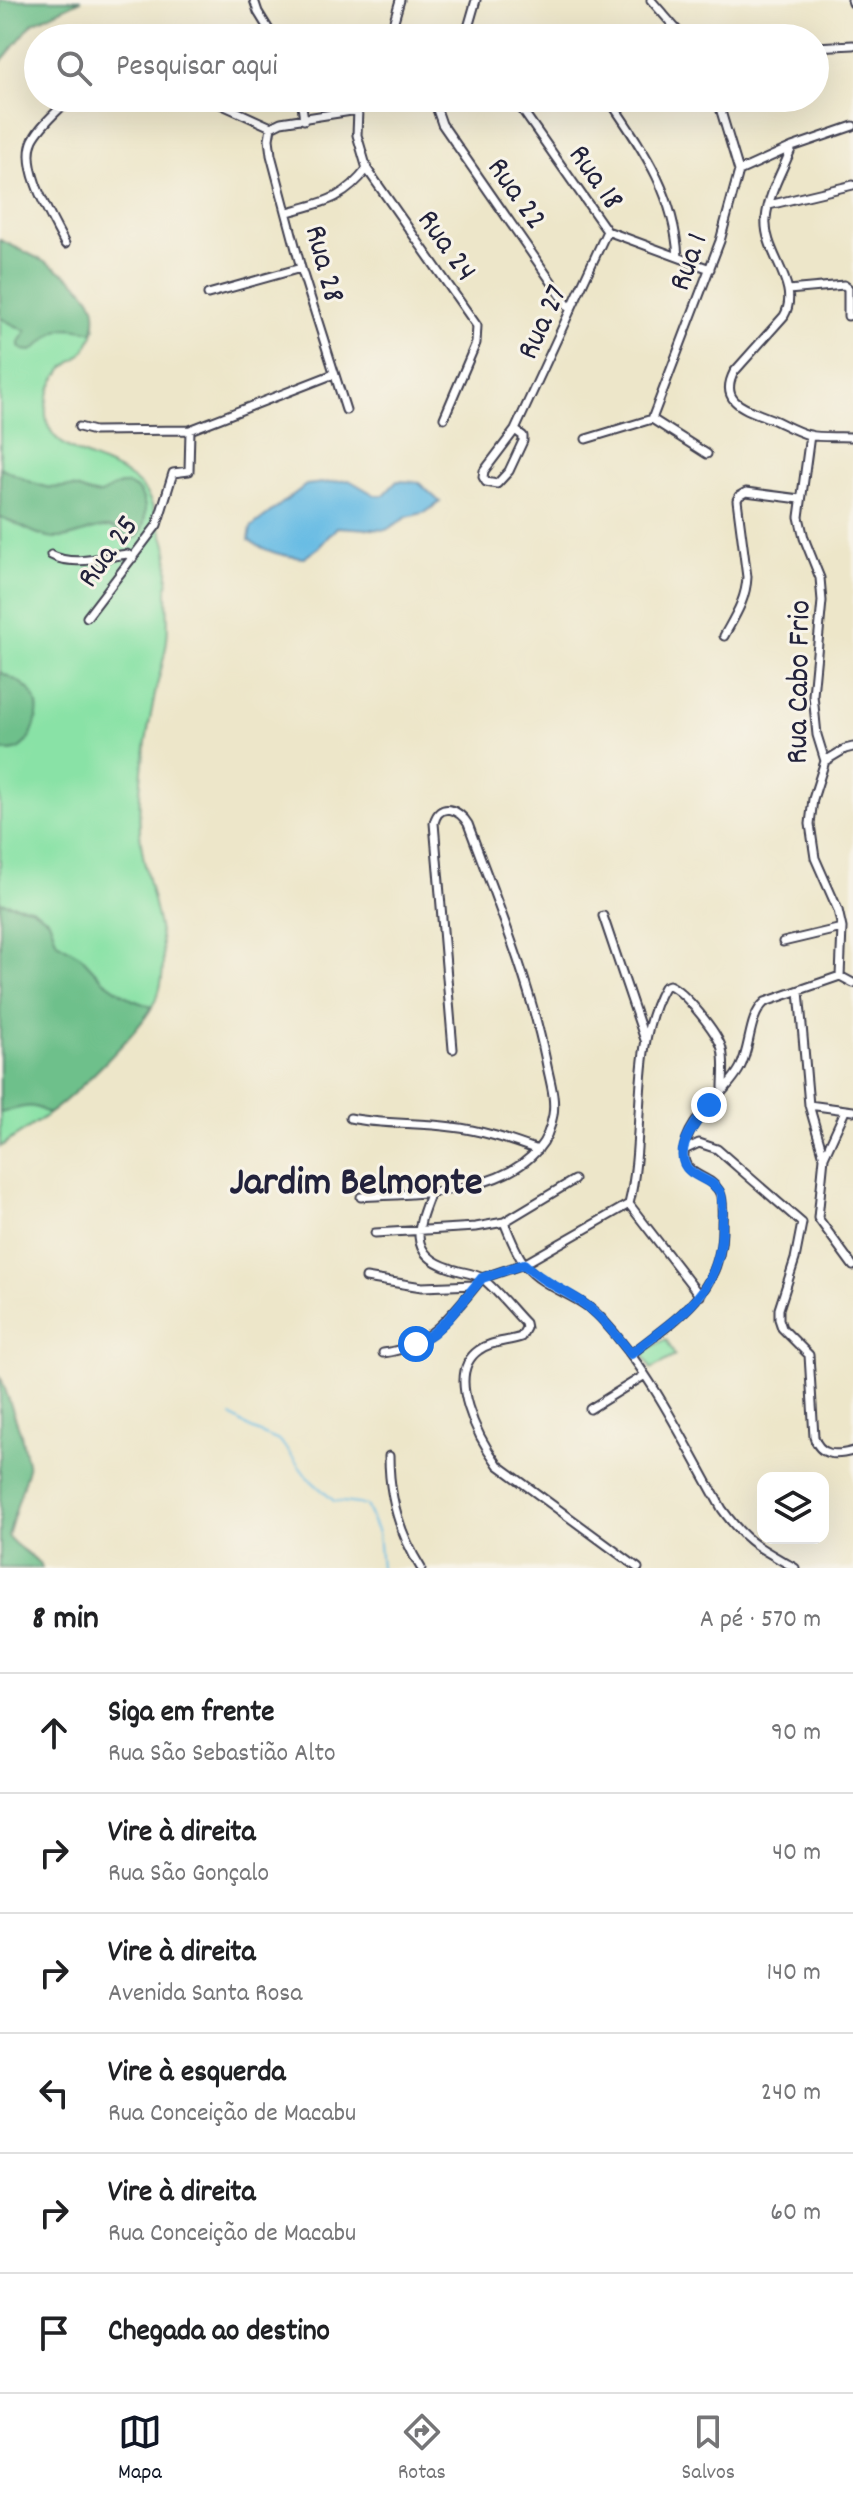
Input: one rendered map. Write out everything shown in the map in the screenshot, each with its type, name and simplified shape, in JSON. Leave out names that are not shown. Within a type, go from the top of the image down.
[{"type":"street","points":[[254,0],[265,24]]},
{"type":"street","points":[[393,24],[400,0]]},
{"type":"street","points":[[469,24],[476,0]]},
{"type":"street","points":[[651,0],[672,24]]},
{"type":"street","points":[[829,46],[853,45]]},
{"type":"street","points":[[56,112],[38,131],[29,152],[29,163],[65,244]]},
{"type":"street","points":[[238,112],[271,127],[281,122],[347,112]]},
{"type":"street","points":[[303,112],[304,120]]},
{"type":"street","name":"Rua 24","points":[[358,112],[357,135],[367,169],[477,326],[476,343],[444,418]]},
{"type":"street","name":"Rua 22","points":[[438,112],[442,124],[571,310]]},
{"type":"street","name":"Rua 18","points":[[524,112],[607,231],[710,269]]},
{"type":"street","points":[[617,112],[660,180],[677,236],[678,257]]},
{"type":"street","points":[[721,112],[739,171],[792,147],[853,126]]},
{"type":"street","name":"Rua 28","points":[[271,127],[271,155],[301,268],[346,410]]},
{"type":"street","points":[[792,147],[766,220],[767,235],[788,290],[789,307],[734,372],[728,391],[733,400],[744,408],[810,435],[853,437]]},
{"type":"street","points":[[288,212],[343,194],[367,169]]},
{"type":"street","name":"Rua 1","points":[[652,419],[720,241],[739,171]]},
{"type":"street","points":[[769,205],[853,185]]},
{"type":"street","name":"Rua 27","points":[[515,430],[607,231]]},
{"type":"street","points":[[208,294],[301,268]]},
{"type":"street","points":[[788,290],[844,285],[848,288],[848,316]]},
{"type":"street","points":[[79,427],[94,431],[190,430],[334,374]]},
{"type":"street","points":[[586,439],[652,419],[707,454]]},
{"type":"street","name":"Rua 25","points":[[87,617],[157,525],[173,473],[189,471],[190,430]]},
{"type":"street","points":[[515,430],[523,436],[523,441],[509,471],[497,484],[486,482],[484,471],[515,430]]},
{"type":"street","name":"Rua Cabo Frio","points":[[810,435],[799,517],[820,578],[822,601],[813,695],[817,735],[825,761],[813,799],[810,824],[815,858],[838,910],[842,928],[840,976]]},
{"type":"street","points":[[724,636],[743,602],[746,589],[739,496],[746,492],[800,499]]},
{"type":"street","points":[[51,555],[60,560],[75,561],[127,554],[133,558]]},
{"type":"street","points":[[825,761],[853,747]]},
{"type":"street","points":[[361,1197],[431,1192],[499,1177],[538,1150],[553,1115],[552,1092],[540,1031],[521,968],[468,824],[463,816],[447,809],[436,815],[434,823],[453,1049]]},
{"type":"street","points":[[603,916],[645,1042]]},
{"type":"street","points":[[783,942],[842,928]]},
{"type":"street","points":[[631,1354],[689,1309],[719,1262],[722,1201],[719,1191],[689,1170],[683,1158],[684,1150],[693,1126],[737,1074],[746,1057],[756,1009],[765,1002],[840,976],[853,983]]},
{"type":"street","points":[[700,1296],[629,1204],[645,1042],[662,991],[669,985],[711,1027],[722,1046],[723,1090]]},
{"type":"street","points":[[799,991],[809,1105],[824,1157],[818,1218],[853,1266]]},
{"type":"street","points":[[809,1105],[849,1111],[824,1157]]},
{"type":"street","points":[[350,1118],[374,1123],[454,1127],[503,1137],[538,1150]]},
{"type":"street","points":[[684,1150],[699,1143],[717,1149],[802,1223]]},
{"type":"street","points":[[375,1233],[476,1227],[504,1222],[574,1180]]},
{"type":"street","points":[[431,1192],[417,1232],[425,1254],[446,1267],[482,1278],[525,1323],[521,1337],[479,1350],[464,1369],[462,1382],[466,1398],[485,1447],[498,1465],[514,1478],[638,1568]]},
{"type":"street","points":[[383,1353],[399,1351],[433,1333],[482,1278],[524,1264],[629,1204]]},
{"type":"street","points":[[802,1223],[818,1218]]},
{"type":"street","points":[[504,1222],[524,1264],[599,1315],[631,1354],[738,1532],[753,1545],[795,1568]]},
{"type":"street","points":[[802,1223],[779,1319],[782,1328],[809,1355],[817,1446],[831,1454],[853,1451]]},
{"type":"street","points":[[366,1278],[422,1287],[476,1285]]},
{"type":"street","points":[[590,1409],[645,1375]]},
{"type":"street","points":[[389,1456],[389,1481],[395,1512],[405,1542],[421,1568]]},
{"type":"green space","points":[[0,0],[81,0],[32,24],[24,24],[24,34],[0,63]]},
{"type":"green space","points":[[0,240],[36,257],[73,281],[94,312],[94,331],[82,354],[58,375],[48,394],[47,421],[53,434],[64,444],[125,474],[139,484],[149,498],[168,555],[168,622],[146,745],[139,814],[142,850],[163,953],[159,992],[129,1037],[97,1070],[55,1109],[0,1147]]},
{"type":"green space","points":[[0,240],[53,267],[78,285],[94,306],[93,332],[72,328],[59,330],[32,351],[23,350],[19,342],[26,331],[0,318]]},
{"type":"green space","points":[[0,467],[40,486],[74,487],[92,494],[100,494],[121,484],[129,485],[141,494],[144,501],[145,517],[141,532],[133,538],[108,527],[65,538],[52,538],[0,517]]},
{"type":"green space","points":[[0,672],[29,689],[37,704],[32,733],[14,751],[0,750]]},
{"type":"green space","points":[[0,902],[31,908],[49,920],[57,942],[81,956],[102,979],[119,991],[152,1007],[104,1064],[48,1114],[30,1106],[0,1113]]},
{"type":"green space","points":[[666,1339],[675,1356],[651,1369],[642,1352]]},
{"type":"green space","points":[[0,1375],[21,1434],[28,1468],[8,1536],[42,1568],[0,1568]]},
{"type":"water","points":[[349,480],[375,495],[384,495],[397,481],[418,482],[440,502],[426,512],[407,517],[386,530],[337,527],[304,558],[275,553],[249,540],[251,527],[306,485]]},
{"type":"waterway","points":[[231,1416],[281,1442],[307,1477],[334,1501],[366,1505],[378,1533],[381,1568]]},
{"type":"district","name":"Jardim Belmonte","points":[[356,1179]]},
{"type":"route","points":[[416,1344],[448,1319],[482,1278],[524,1264],[599,1315],[631,1354],[689,1309],[711,1278],[722,1246],[722,1201],[719,1191],[689,1170],[683,1158],[687,1138],[709,1105]]}]
